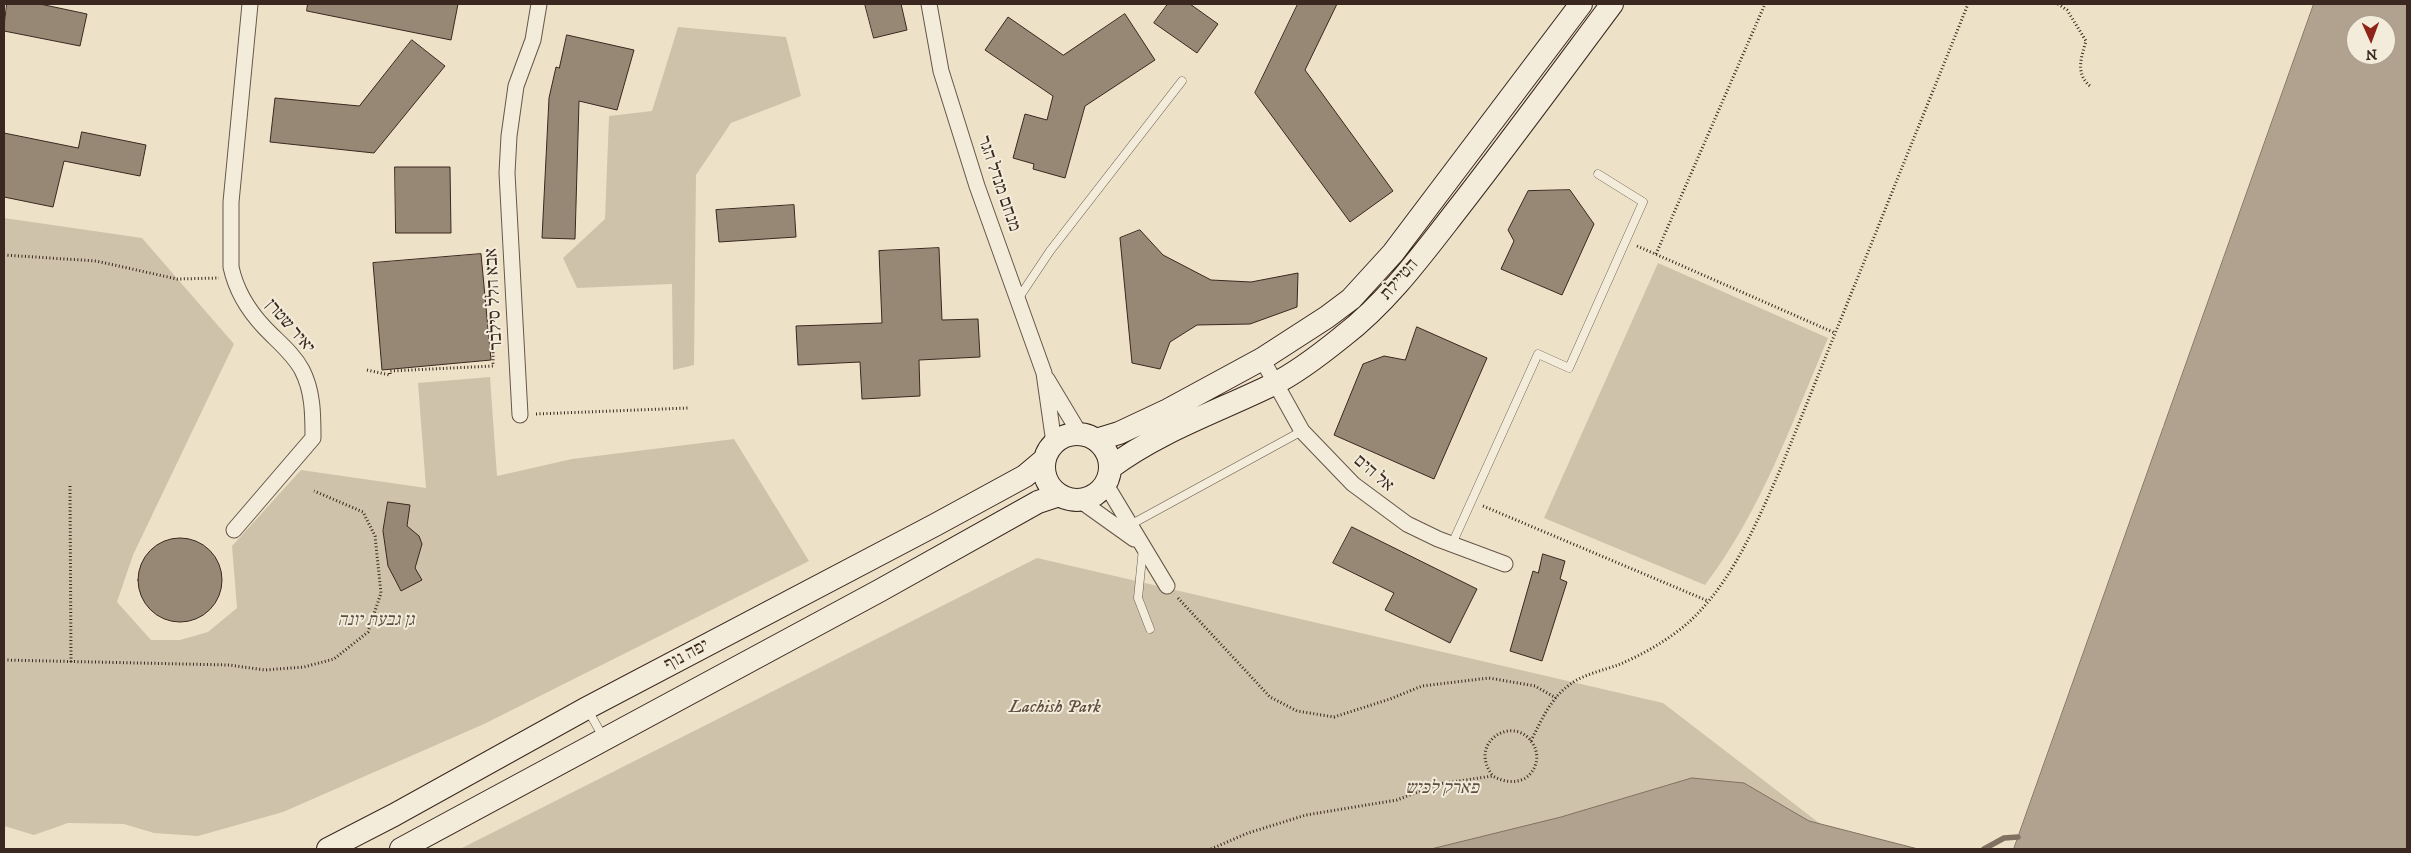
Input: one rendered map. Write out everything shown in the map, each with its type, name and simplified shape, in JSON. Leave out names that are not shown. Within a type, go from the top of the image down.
[{"type":"main road","name":"הטיילת","points":[[1088,437],[1120,433],[1168,410],[1262,359],[1327,317],[1351,299],[1372,277],[1416,223],[1581,4]]},
{"type":"main road","name":"הטיילת","points":[[1107,475],[1138,448],[1276,383],[1342,338],[1385,298],[1512,139],[1600,8]]},
{"type":"main road","points":[[1088,437],[1107,453],[1107,475],[1094,495],[1069,497],[1046,480],[1049,452],[1062,438],[1088,437]]},
{"type":"main road","name":"יפה נוף","points":[[328,849],[394,815],[588,708],[936,525],[1024,476],[1049,452]]},
{"type":"main road","name":"יפה נוף","points":[[401,849],[879,591],[1038,502],[1069,497]]},
{"type":"street","name":"יאיר שטרן","points":[[234,530],[313,438],[313,409],[302,371],[292,354],[249,310],[233,277],[230,239],[231,202],[250,4]]},
{"type":"street","name":"מנחם מנדל הגר","points":[[929,4],[941,71],[977,186],[1044,374]]},
{"type":"street","name":"אבא הלל סילבר","points":[[520,415],[507,173],[509,136],[516,86],[533,40],[535,8]]},
{"type":"street","name":"אל הים","points":[[1262,359],[1302,431],[1353,484],[1407,524],[1452,544],[1505,564]]},
{"type":"street","points":[[1044,374],[1088,437]]},
{"type":"street","points":[[1044,374],[1049,452]]},
{"type":"street","points":[[1107,475],[1130,525],[1167,586]]},
{"type":"street","points":[[1069,497],[1143,546]]},
{"type":"lane","points":[[1017,300],[1050,251],[1182,81]]},
{"type":"lane","points":[[1452,544],[1538,354],[1568,368],[1643,202],[1598,174]]},
{"type":"lane","points":[[1130,525],[1302,431]]},
{"type":"lane","points":[[1143,546],[1138,598],[1150,629]]},
{"type":"lane","points":[[588,708],[604,739]]},
{"type":"path","points":[[1656,254],[1765,4]]},
{"type":"path","points":[[1531,741],[1546,709],[1573,682],[1648,650],[1688,622],[1708,601],[1732,568],[1748,540],[1780,470],[1968,4]]},
{"type":"path","points":[[2058,4],[2067,10],[2086,41],[2080,71],[2085,82],[2091,87]]},
{"type":"path","points":[[1625,241],[1835,333]]},
{"type":"path","points":[[4,255],[96,261],[177,279],[233,277]]},
{"type":"path","points":[[367,370],[390,375],[390,371],[493,366],[493,344]]},
{"type":"path","points":[[520,415],[688,408]]},
{"type":"path","points":[[70,486],[71,663]]},
{"type":"path","points":[[4,660],[71,663],[229,665],[265,670],[304,667],[334,660],[368,632],[381,593],[375,536],[363,512],[314,491]]},
{"type":"path","points":[[1471,501],[1708,601]]},
{"type":"path","points":[[1167,586],[1270,697],[1297,711],[1334,717],[1390,699],[1422,686],[1489,678],[1534,686],[1556,698]]},
{"type":"path","points":[[1517,732],[1531,741],[1537,757],[1535,765],[1526,778],[1509,783],[1493,776],[1488,769],[1485,752],[1493,738],[1500,733],[1517,732]]},
{"type":"path","points":[[1212,849],[1248,833],[1306,815],[1397,800],[1438,784],[1493,776]]},
{"type":"green space","points":[[678,27],[786,37],[801,96],[731,123],[696,175],[694,365],[673,370],[672,284],[577,288],[563,258],[605,219],[609,116],[652,111]]},
{"type":"green space","name":"גן גבעת יונה","points":[[4,218],[142,238],[234,344],[133,555],[117,602],[151,640],[180,640],[208,632],[237,608],[232,546],[301,470],[426,488],[418,383],[490,377],[497,476],[572,459],[734,439],[809,561],[484,724],[283,812],[198,836],[154,833],[124,824],[68,823],[34,835],[4,826]]},
{"type":"green space","points":[[1658,263],[1828,338],[1788,434],[1759,497],[1725,557],[1705,585],[1544,518]]},
{"type":"green space","name":"Lachish Park","points":[[1037,558],[1663,703],[1853,849],[460,849]]},
{"type":"shaded area","points":[[2314,4],[2407,4],[2407,849],[2014,849]]},
{"type":"shaded area","points":[[1692,778],[1744,783],[1809,821],[1918,849],[1431,849],[1561,817]]},
{"type":"building","points":[[7,4],[40,4],[87,14],[80,46],[4,31]]},
{"type":"building","points":[[308,4],[458,4],[451,40],[307,11]]},
{"type":"building","points":[[865,4],[901,4],[907,30],[874,38]]},
{"type":"building","points":[[1168,4],[1190,4],[1218,24],[1197,53],[1154,23]]},
{"type":"building","points":[[1298,4],[1337,4],[1305,70],[1393,191],[1350,222],[1255,93]]},
{"type":"building","points":[[1125,14],[1155,60],[1085,106],[1065,178],[1033,169],[1034,164],[1013,158],[1025,114],[1047,120],[1053,96],[985,50],[1008,17],[1063,55]]},
{"type":"building","points":[[567,35],[634,50],[617,110],[579,101],[575,239],[542,238],[549,98],[556,67],[559,68]]},
{"type":"building","points":[[412,40],[445,66],[374,153],[270,142],[275,98],[359,106]]},
{"type":"building","points":[[82,132],[146,145],[140,176],[64,161],[53,207],[4,197],[4,133],[78,148]]},
{"type":"building","points":[[395,167],[450,167],[451,233],[396,233]]},
{"type":"building","points":[[1570,190],[1594,224],[1562,295],[1501,269],[1514,241],[1508,230],[1528,191]]},
{"type":"building","points":[[794,205],[796,237],[719,242],[716,210]]},
{"type":"building","points":[[1140,230],[1163,255],[1211,280],[1251,282],[1298,273],[1297,307],[1250,324],[1197,325],[1170,342],[1160,369],[1132,363],[1120,238]]},
{"type":"building","points":[[939,248],[942,320],[978,319],[980,357],[919,360],[920,396],[862,399],[860,362],[798,365],[796,326],[882,323],[879,251]]},
{"type":"building","points":[[481,254],[491,360],[382,370],[373,263]]},
{"type":"building","points":[[1417,327],[1487,358],[1434,479],[1334,435],[1363,364],[1384,356],[1405,360]]},
{"type":"building","points":[[388,502],[410,505],[407,526],[419,536],[422,544],[415,568],[422,580],[401,591],[388,566],[383,531]]},
{"type":"building","points":[[1352,527],[1477,589],[1450,643],[1385,610],[1394,593],[1333,563]]},
{"type":"building","points":[[172,538],[188,538],[204,545],[215,556],[222,572],[219,596],[210,610],[204,615],[188,622],[172,622],[156,615],[145,604],[138,588],[138,572],[145,556],[156,545]]},
{"type":"building","points":[[1543,554],[1565,561],[1560,579],[1567,582],[1542,661],[1510,651],[1533,571],[1538,573]]},
{"type":"waterway","points":[[1984,849],[2004,838],[2018,837]]},
{"type":"park label","name":"פארק לכיש","points":[[1442,789]]}]
